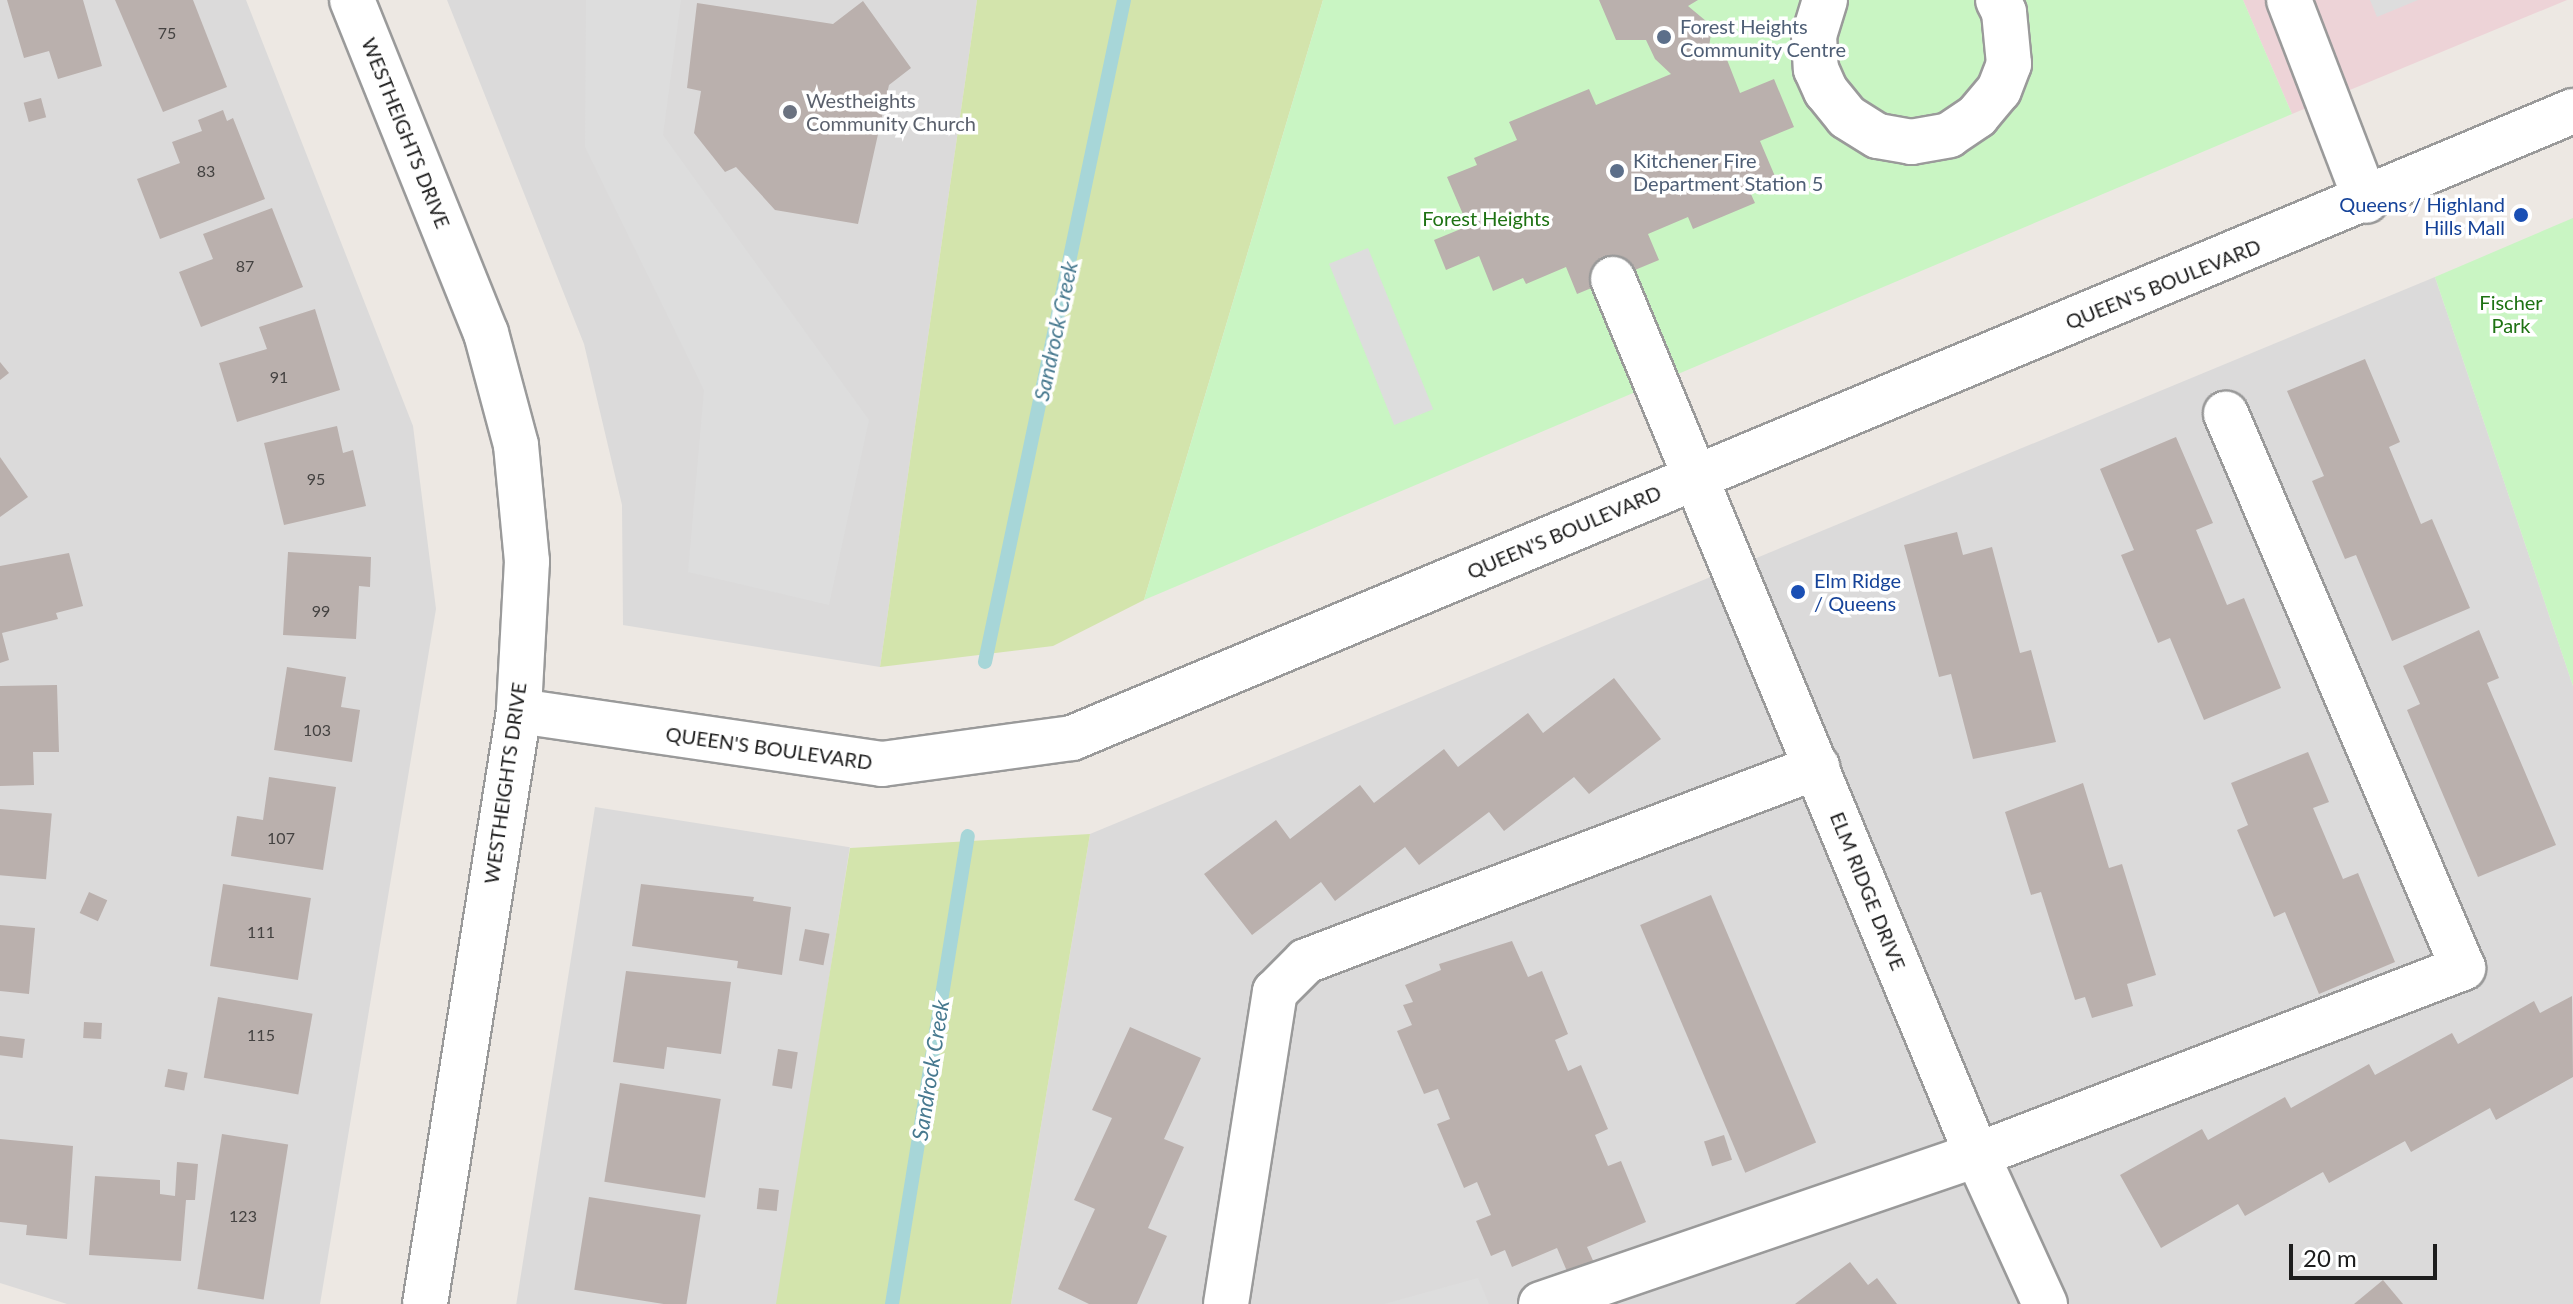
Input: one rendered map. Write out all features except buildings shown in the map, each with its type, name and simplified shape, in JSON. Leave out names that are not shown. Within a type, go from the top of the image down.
[{"type":"street","name":"WESTHEIGHTS DRIVE","points":[[352,0],[486,333],[516,445],[527,561],[519,711],[425,1304]]},
{"type":"street","points":[[1825,0],[1814,35],[1816,69],[1826,91],[1847,117],[1878,136],[1911,142],[1949,135],[1977,116],[1999,90],[2009,64],[2011,4]]},
{"type":"street","points":[[2289,0],[2366,201]]},
{"type":"street","name":"QUEEN'S BOULEVARD","points":[[519,711],[882,764],[1072,738],[1697,476],[2366,201],[2573,111]]},
{"type":"street","name":"ELM RIDGE DRIVE","points":[[1613,279],[1977,1155],[2045,1304]]},
{"type":"street","points":[[1541,1304],[1977,1155],[2463,968],[2226,414]]},
{"type":"street","points":[[1226,1304],[1275,992],[1306,961],[1817,767]]},
{"type":"shaded area","points":[[0,0],[246,0],[413,426],[436,609],[320,1304],[67,1304],[0,1283]]},
{"type":"shaded area","points":[[447,0],[977,0],[880,667],[623,625],[622,505],[584,344]]},
{"type":"shaded area","points":[[586,0],[681,0],[663,135],[869,420],[829,605],[688,572],[704,390],[585,147]]},
{"type":"shaded area","points":[[2243,0],[2567,0],[2292,114]]},
{"type":"shaded area","points":[[2370,0],[2418,0],[2377,17]]},
{"type":"shaded area","points":[[1368,248],[1433,409],[1394,425],[1329,264]]},
{"type":"shaded area","points":[[2435,277],[2573,686],[2573,1304],[1011,1304],[1090,834]]},
{"type":"shaded area","points":[[595,807],[850,847],[777,1304],[516,1304]]},
{"type":"shaded area","points":[[1478,1278],[1489,1304],[1384,1304]]},
{"type":"green space","points":[[977,0],[1323,0],[1144,600],[1053,646],[880,667]]},
{"type":"green space","name":"Forest Heights","points":[[1323,0],[2243,0],[2292,114],[1144,600]]},
{"type":"green space","name":"Fischer Park","points":[[2573,218],[2573,686],[2435,277]]},
{"type":"green space","points":[[1090,834],[1011,1304],[776,1304],[850,848]]},
{"type":"waterway","name":"Sandrock Creek","points":[[985,662],[1124,0]]},
{"type":"waterway","name":"Sandrock Creek","points":[[892,1304],[968,836]]},
{"type":"place","name":"Forest Heights Community Centre","points":[[1664,37]]},
{"type":"place","name":"Westheights Community Church","points":[[790,112]]},
{"type":"place","name":"Kitchener Fire Department Station 5","points":[[1617,171]]},
{"type":"place","name":"Queens / Highland Hills Mall","points":[[2521,215]]},
{"type":"place","name":"Elm Ridge / Queens","points":[[1798,592]]}]
